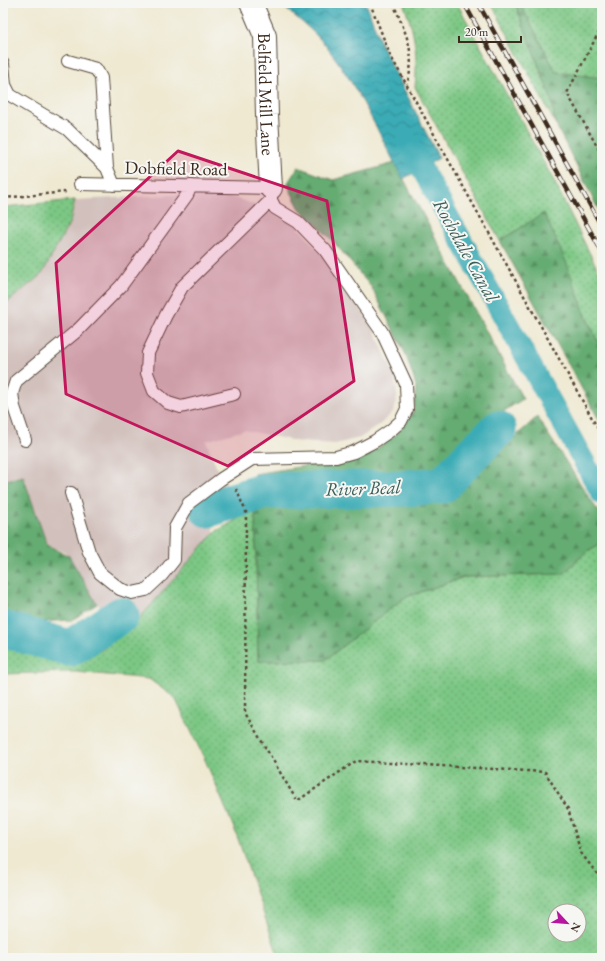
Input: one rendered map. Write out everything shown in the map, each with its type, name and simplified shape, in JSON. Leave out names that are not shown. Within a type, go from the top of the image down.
[{"type":"street","name":"Belfield Mill Lane","points":[[251,3],[265,36],[271,194]]},
{"type":"lane","points":[[68,61],[96,69],[101,78],[107,168],[114,185]]},
{"type":"lane","points":[[3,64],[5,85],[10,95],[67,129],[107,168]]},
{"type":"lane","name":"Dobfield Road","points":[[80,184],[191,186],[271,194]]},
{"type":"lane","points":[[25,440],[14,407],[12,394],[16,381],[78,330],[121,286],[187,195],[191,186]]},
{"type":"lane","points":[[234,394],[182,407],[168,403],[154,391],[147,373],[148,353],[182,286],[271,194]]},
{"type":"lane","points":[[72,493],[89,552],[100,574],[120,589],[132,593],[146,590],[162,575],[174,560],[175,528],[189,503],[221,479],[252,460],[336,457],[354,452],[375,441],[391,430],[400,421],[407,409],[406,384],[382,332],[325,250],[298,222],[275,208],[271,194]]},
{"type":"path","points":[[370,3],[390,55],[602,436]]},
{"type":"path","points":[[393,3],[408,39],[412,69],[407,85]]},
{"type":"path","points":[[602,26],[567,93],[602,155]]},
{"type":"path","points":[[3,198],[67,192],[80,184]]},
{"type":"path","points":[[233,484],[246,512],[245,713],[297,801],[356,761],[545,772],[568,809],[581,853],[602,880]]},
{"type":"highlighted area","points":[[178,151],[327,201],[354,381],[228,466],[66,394],[56,263]]},
{"type":"shaded area","points":[[220,194],[248,202],[296,225],[337,272],[341,287],[353,296],[375,332],[395,377],[397,398],[394,411],[379,425],[360,438],[335,444],[300,442],[244,430],[206,441],[227,492],[204,501],[230,577],[131,624],[97,604],[65,552],[47,545],[3,558],[3,306],[70,222],[75,200]]},
{"type":"green space","points":[[403,3],[457,3],[555,183],[602,278],[602,350],[586,316],[544,213],[500,241],[415,87],[415,44]]},
{"type":"green space","points":[[491,3],[515,3],[552,101],[555,123]]},
{"type":"green space","points":[[515,3],[520,3],[556,72],[602,78],[602,217],[555,123],[552,101]]},
{"type":"green space","points":[[520,3],[599,3],[602,13],[602,78],[556,73]]},
{"type":"green space","points":[[395,163],[523,399],[490,420],[436,476],[249,482],[254,474],[367,456],[398,433],[414,410],[416,386],[406,355],[372,288],[333,241],[300,209],[287,184],[298,167],[333,180]]},
{"type":"green space","points":[[75,200],[70,222],[42,274],[3,306],[3,207]]},
{"type":"green space","points":[[544,213],[567,264],[587,320],[602,350],[602,425],[500,241]]},
{"type":"green space","points":[[537,417],[602,517],[602,543],[587,551],[563,574],[464,577],[404,598],[325,660],[258,661],[255,504],[274,500],[451,495]]},
{"type":"green space","points":[[23,476],[47,545],[69,556],[97,604],[72,620],[37,622],[3,617],[3,481]]},
{"type":"green space","points":[[255,504],[258,661],[325,660],[404,598],[464,577],[563,574],[587,551],[602,543],[602,958],[279,958],[236,833],[206,762],[175,698],[149,679],[76,672],[3,674],[3,645],[74,660],[102,650],[138,620],[215,532],[236,520]]},
{"type":"water","points":[[278,3],[366,3],[381,44],[439,158],[403,179],[368,111],[338,61],[315,34]]},
{"type":"waterway","name":"Rochdale Canal","points":[[407,142],[602,494]]},
{"type":"waterway","name":"River Beal","points":[[208,509],[265,491],[407,488],[443,485],[498,429]]},
{"type":"waterway","name":"River Beal","points":[[3,629],[70,648],[121,615]]},
{"type":"railway","points":[[464,3],[602,252]]},
{"type":"railway","points":[[478,3],[602,227]]}]
